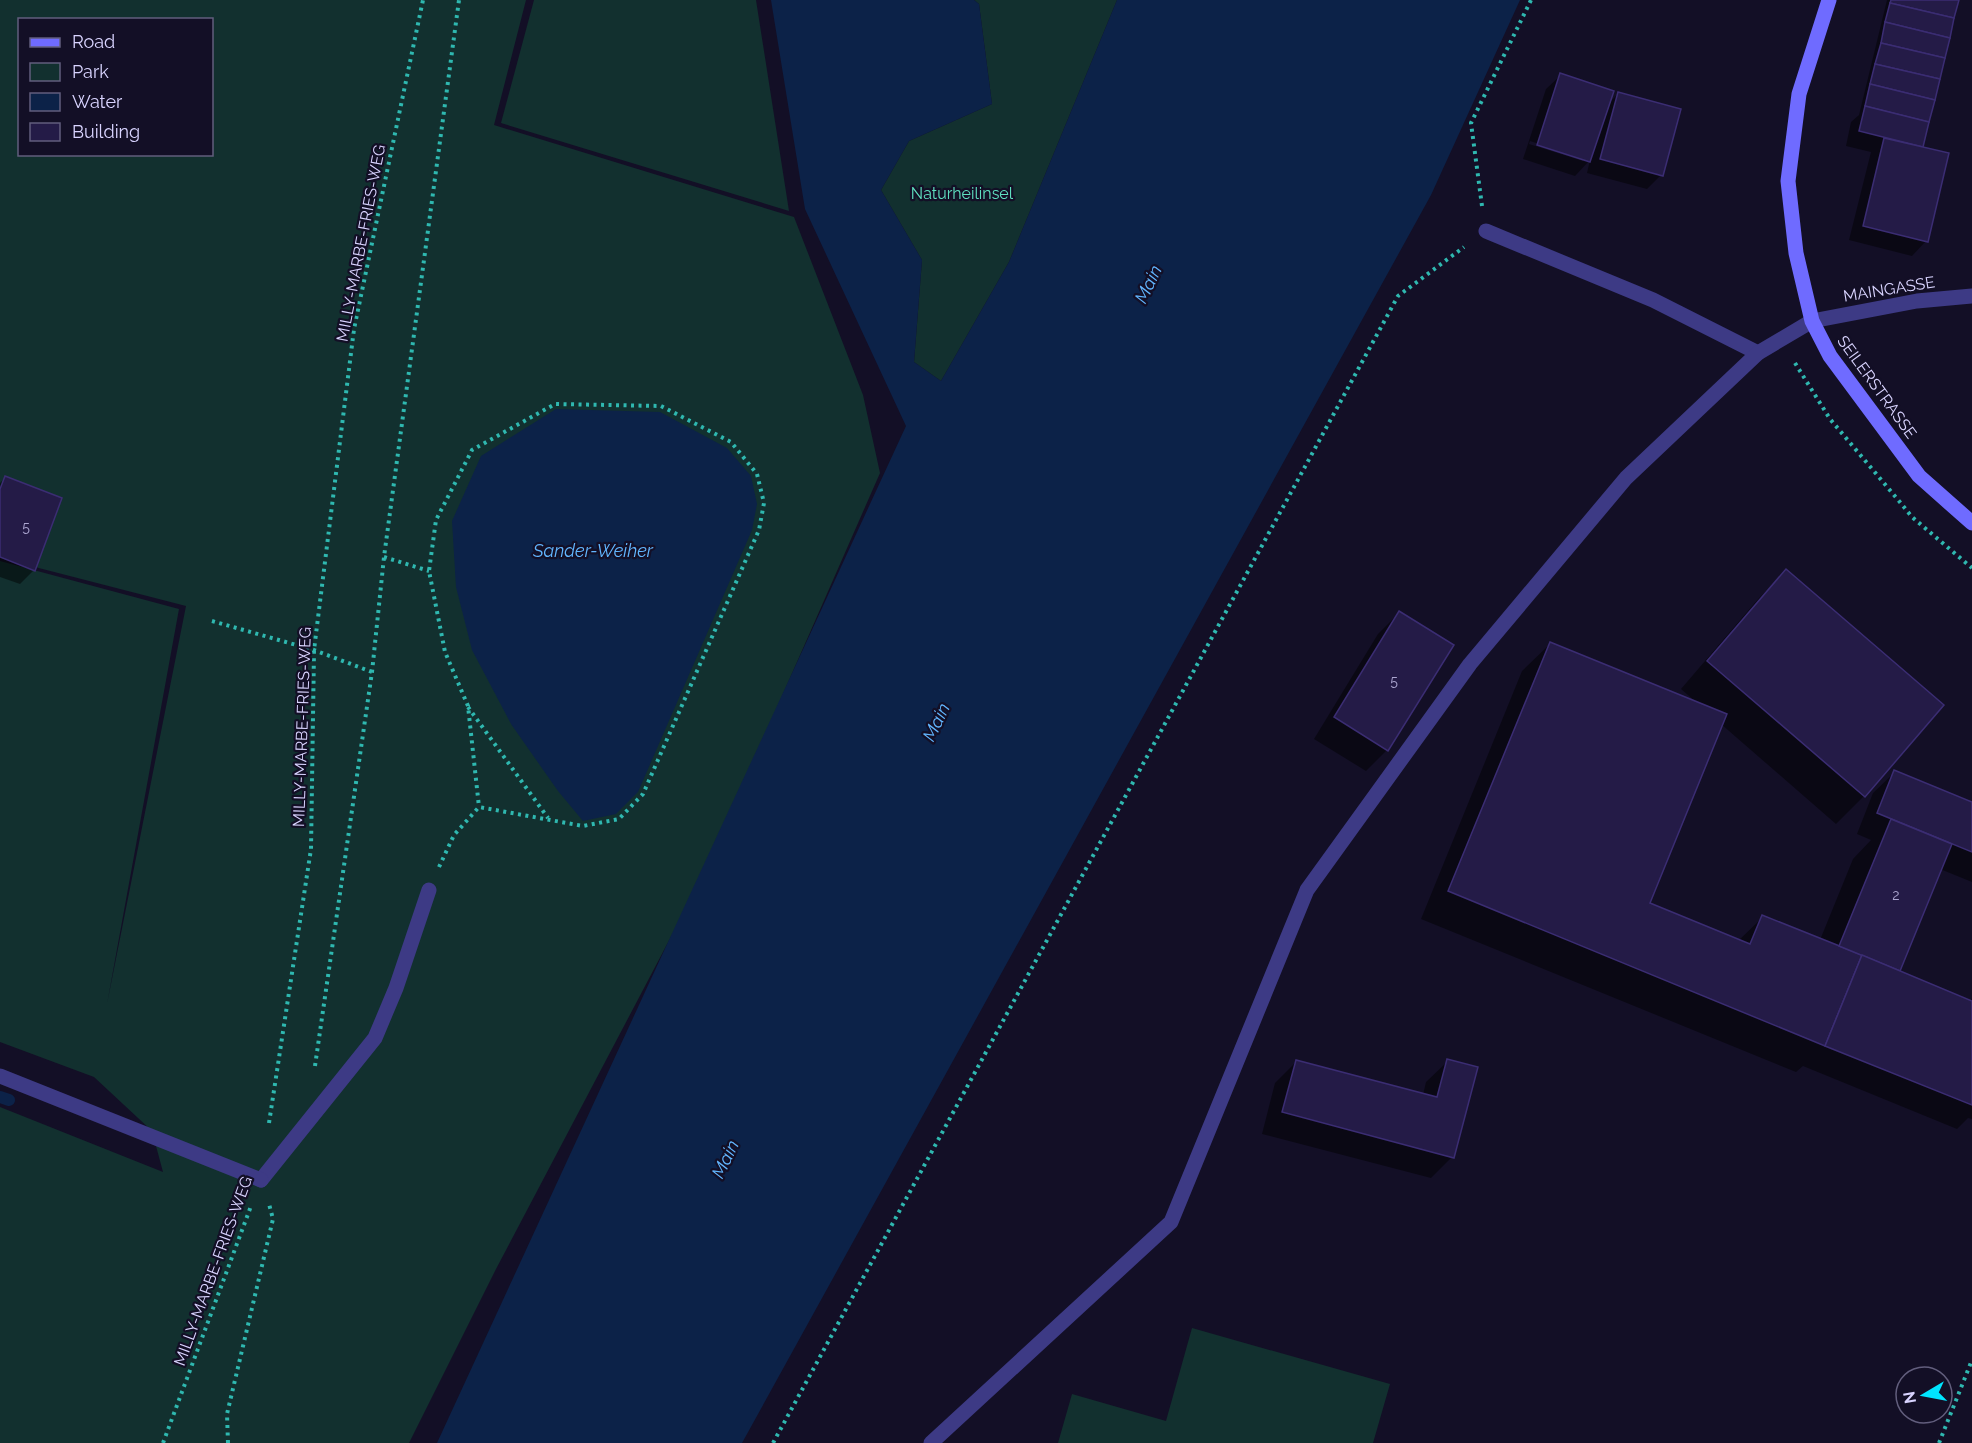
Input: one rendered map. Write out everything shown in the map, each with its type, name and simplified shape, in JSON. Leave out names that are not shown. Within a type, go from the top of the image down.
[{"type":"main road","name":"SEILERSTRASSE","points":[[1829,0],[1799,94],[1788,181],[1796,253],[1812,321],[1830,356],[1919,476],[1972,523]]},
{"type":"street","points":[[1486,231],[1653,300],[1758,353]]},
{"type":"street","name":"MAINGASSE","points":[[931,1443],[1170,1222],[1307,890],[1470,664],[1626,478],[1758,353],[1812,321],[1917,301],[1972,296]]},
{"type":"street","points":[[0,1076],[261,1180],[375,1038],[396,988],[429,890]]},
{"type":"path","name":"MILLY-MARBE-FRIES-WEG","points":[[268,1133],[311,849],[314,650],[354,329],[423,0]]},
{"type":"path","points":[[311,1074],[316,1064],[372,672],[384,557],[459,0]]},
{"type":"path","points":[[773,1443],[1398,296],[1486,231],[1471,123],[1531,0]]},
{"type":"path","points":[[479,807],[583,826],[619,819],[642,794],[759,530],[764,503],[757,474],[731,442],[661,406],[555,404],[472,450],[436,520],[429,571],[445,652],[468,706],[549,819]]},
{"type":"path","points":[[384,557],[429,571]]},
{"type":"path","points":[[212,621],[314,650],[372,672]]},
{"type":"path","points":[[429,890],[454,836],[479,807],[468,706]]},
{"type":"path","name":"MILLY-MARBE-FRIES-WEG","points":[[163,1443],[261,1180]]},
{"type":"path","points":[[228,1443],[227,1414],[273,1218],[261,1180]]},
{"type":"path","points":[[1939,1443],[1972,1360]]},
{"type":"green space","points":[[0,0],[526,0],[494,125],[794,217],[863,395],[880,473],[703,876],[496,1269],[409,1443],[0,1443],[0,1107],[163,1172],[152,1131],[94,1077],[0,1042],[0,561],[179,609],[107,1004],[186,606],[0,558]]},
{"type":"green space","points":[[534,0],[756,0],[789,211],[501,123]]},
{"type":"green space","name":"Naturheilinsel","points":[[974,0],[1117,0],[1009,262],[941,381],[914,362],[922,260],[881,190],[909,141],[992,104],[979,4]]},
{"type":"green space","points":[[1192,1328],[1390,1384],[1373,1443],[1058,1443],[1072,1394],[1166,1421]]},
{"type":"water","name":"Main","points":[[771,0],[974,0],[979,4],[992,104],[909,141],[881,190],[922,260],[914,362],[941,381],[1009,262],[1117,0],[1520,0],[1431,195],[742,1443],[437,1443],[906,426],[805,209]]},
{"type":"water","name":"Sander-Weiher","points":[[556,409],[660,412],[727,448],[751,476],[757,504],[752,530],[638,792],[616,814],[583,821],[558,791],[511,724],[472,650],[456,587],[452,521],[481,456]]},
{"type":"building","points":[[1891,0],[1959,0],[1954,18],[1890,3]]},
{"type":"building","points":[[1890,3],[1954,18],[1950,38],[1885,22]]},
{"type":"building","points":[[1885,22],[1950,38],[1945,58],[1881,43]]},
{"type":"building","points":[[1881,43],[1945,58],[1940,79],[1875,64]]},
{"type":"building","points":[[1875,64],[1940,79],[1935,100],[1870,84]]},
{"type":"building","points":[[1560,73],[1614,91],[1590,162],[1537,145]]},
{"type":"building","points":[[1870,84],[1935,100],[1929,122],[1865,106]]},
{"type":"building","points":[[1618,92],[1681,109],[1663,176],[1600,159]]},
{"type":"building","points":[[1865,106],[1929,122],[1923,147],[1859,131]]},
{"type":"building","points":[[1884,138],[1949,153],[1928,242],[1863,226]]},
{"type":"building","points":[[5,476],[62,498],[35,571],[0,557],[0,489]]},
{"type":"building","points":[[1786,569],[1944,705],[1865,797],[1707,661]]},
{"type":"building","points":[[1399,611],[1454,645],[1388,751],[1334,717]]},
{"type":"building","points":[[1550,642],[1727,714],[1650,903],[1750,944],[1762,915],[1862,955],[1825,1046],[1448,891]]},
{"type":"building","points":[[1894,770],[1972,802],[1972,852],[1877,813]]},
{"type":"building","points":[[1891,819],[1952,844],[1900,971],[1839,946]]},
{"type":"building","points":[[1862,955],[1972,1001],[1972,1105],[1825,1046]]},
{"type":"building","points":[[1447,1059],[1478,1067],[1454,1158],[1282,1112],[1296,1060],[1437,1097]]},
{"type":"waterway","points":[[0,1097],[9,1100]]}]
